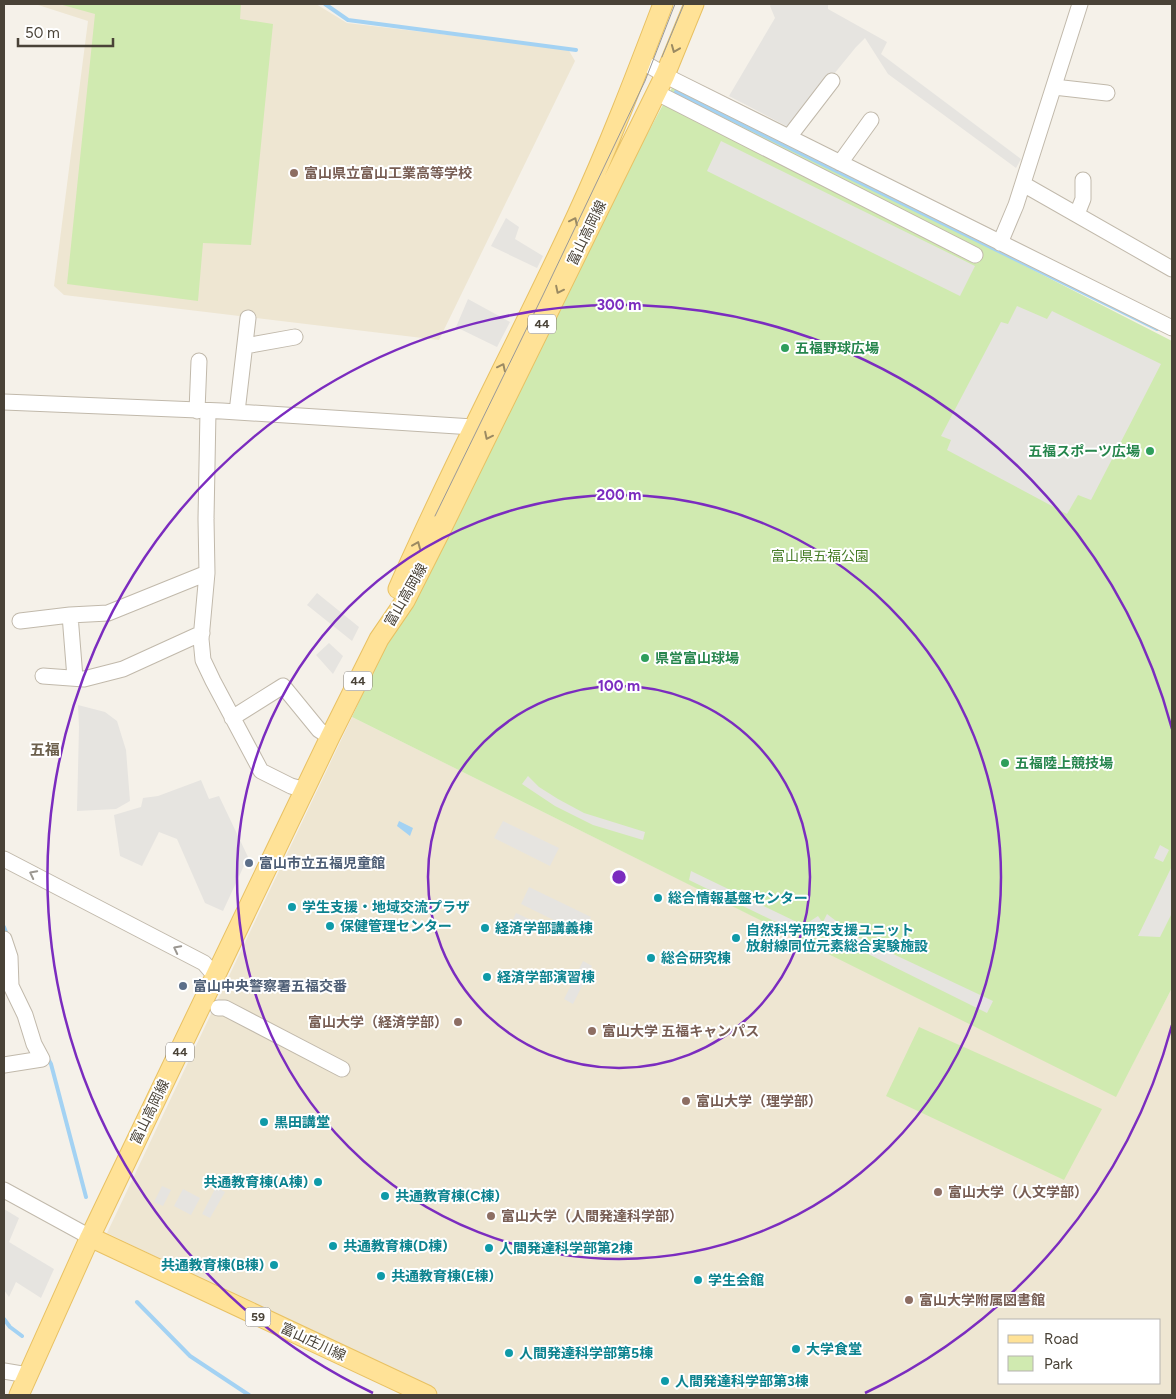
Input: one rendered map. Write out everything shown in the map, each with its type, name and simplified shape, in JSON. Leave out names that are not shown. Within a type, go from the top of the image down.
[{"type":"main road","name":"富山高岡線","points":[[379,639],[426,525],[575,218],[663,4]]},
{"type":"main road","name":"富山高岡線","points":[[379,639],[405,601],[440,532],[665,75],[694,4]]},
{"type":"main road","name":"44","points":[[334,730],[379,639]]},
{"type":"main road","name":"富山高岡線","points":[[24,1384],[90,1237],[334,730]]},
{"type":"main road","name":"富山庄川線","points":[[90,1237],[427,1395]]},
{"type":"street","points":[[1000,243],[1016,206],[1080,4]]},
{"type":"street","points":[[641,61],[665,75],[840,163],[1172,328]]},
{"type":"street","points":[[789,137],[832,81]]},
{"type":"street","points":[[1054,87],[1107,93]]},
{"type":"street","points":[[665,97],[975,255]]},
{"type":"street","points":[[840,163],[872,120]]},
{"type":"street","points":[[1077,214],[1083,200],[1083,180]]},
{"type":"street","points":[[1023,184],[1172,270]]},
{"type":"street","points":[[237,412],[248,318]]},
{"type":"street","points":[[245,346],[295,337]]},
{"type":"street","points":[[199,361],[203,411],[207,573],[202,633],[203,660],[261,771],[291,786],[305,790]]},
{"type":"street","points":[[4,402],[237,412],[473,426]]},
{"type":"street","points":[[20,621],[108,613],[207,573]]},
{"type":"street","points":[[70,615],[74,678]]},
{"type":"street","points":[[43,676],[84,679],[124,670],[202,633]]},
{"type":"street","points":[[232,718],[283,686],[319,730],[334,730]]},
{"type":"street","points":[[4,860],[204,963],[216,977]]},
{"type":"street","points":[[4,938],[10,957],[11,986],[25,1015],[34,1044],[42,1059],[4,1065]]},
{"type":"street","points":[[218,1008],[225,1008],[342,1069]]},
{"type":"street","points":[[4,1190],[90,1237]]},
{"type":"street","points":[[4,1371],[24,1384]]},
{"type":"shaded area","name":"富山県立富山工業高等学校","points":[[35,4],[316,4],[347,23],[568,49],[575,61],[439,340],[64,295],[54,286],[88,21]]},
{"type":"shaded area","points":[[771,4],[828,4],[828,9],[887,42],[881,54],[1021,159],[1016,168],[888,74],[865,38],[790,128],[729,96],[775,18],[770,6]]},
{"type":"shaded area","points":[[721,141],[975,266],[960,296],[707,171]]},
{"type":"shaded area","points":[[506,218],[519,227],[515,239],[543,256],[537,268],[491,246]]},
{"type":"shaded area","points":[[468,299],[510,322],[497,347],[456,327]]},
{"type":"shaded area","points":[[1017,306],[1047,319],[1052,311],[1161,364],[1091,500],[1078,495],[1067,514],[947,450],[951,440],[941,436],[1001,322],[1008,324]]},
{"type":"shaded area","points":[[317,593],[359,627],[352,641],[307,605]]},
{"type":"shaded area","points":[[329,643],[343,656],[333,674],[316,655]]},
{"type":"shaded area","points":[[78,705],[105,712],[117,721],[126,750],[130,801],[116,809],[77,811]]},
{"type":"shaded area","name":"富山大学 五福キャンパス","points":[[352,717],[1116,1096],[1172,988],[1172,1395],[441,1395],[107,1233]]},
{"type":"shaded area","points":[[528,776],[539,787],[584,813],[645,832],[643,840],[593,825],[555,806],[522,784]]},
{"type":"shaded area","points":[[201,780],[209,799],[219,796],[248,857],[223,911],[205,903],[177,839],[159,832],[142,866],[120,856],[114,815],[141,807],[143,798],[158,796]]},
{"type":"shaded area","points":[[503,821],[559,848],[550,866],[494,838]]},
{"type":"shaded area","points":[[1160,845],[1169,850],[1163,862],[1154,858]]},
{"type":"shaded area","points":[[1172,866],[1172,913],[1160,937],[1138,936]]},
{"type":"shaded area","points":[[691,871],[805,926],[801,934],[689,880]]},
{"type":"shaded area","points":[[529,887],[591,917],[582,934],[521,904]]},
{"type":"shaded area","points":[[516,913],[531,920],[526,931],[511,924]]},
{"type":"shaded area","points":[[827,914],[857,937],[993,1001],[987,1013],[840,940],[823,922]]},
{"type":"shaded area","points":[[818,916],[825,926],[813,934],[806,924]]},
{"type":"shaded area","points":[[583,961],[592,966],[573,1004],[564,999]]},
{"type":"shaded area","points":[[162,1186],[171,1190],[163,1206],[154,1202]]},
{"type":"shaded area","points":[[216,1187],[225,1192],[210,1218],[202,1214]]},
{"type":"shaded area","points":[[183,1189],[200,1198],[191,1215],[174,1206]]},
{"type":"shaded area","points":[[4,1209],[19,1218],[9,1242],[54,1269],[41,1298],[16,1282],[9,1297],[4,1290]]},
{"type":"green space","points":[[59,4],[241,4],[240,19],[273,24],[251,245],[203,243],[198,301],[67,284],[95,14]]},
{"type":"green space","name":"富山県五福公園","points":[[673,86],[1172,341],[1172,988],[1116,1097],[352,717],[405,601],[508,394]]},
{"type":"green space","points":[[919,1027],[1102,1109],[1064,1180],[886,1096]]},
{"type":"water","points":[[399,821],[413,828],[410,836],[397,826]]},
{"type":"waterway","points":[[325,4],[348,20],[576,50]]},
{"type":"waterway","points":[[676,92],[1157,329]]},
{"type":"waterway","points":[[4,927],[7,935]]},
{"type":"waterway","points":[[47,1057],[51,1064],[86,1197]]},
{"type":"waterway","points":[[137,1302],[190,1356],[249,1395]]},
{"type":"waterway","points":[[4,1319],[10,1327],[22,1336]]},
{"type":"tram line","points":[[435,516],[645,81],[675,4]]},
{"type":"tram line","points":[[662,57],[684,4]]},
{"type":"place","name":"富山県立富山工業高等学校","points":[[294,173]]},
{"type":"place","name":"五福野球広場","points":[[785,348]]},
{"type":"place","name":"五福スポーツ広場","points":[[1150,451]]},
{"type":"place","name":"県営富山球場","points":[[645,658]]},
{"type":"place","name":"五福陸上競技場","points":[[1005,763]]},
{"type":"place","name":"富山市立五福児童館","points":[[249,863]]},
{"type":"place","name":"総合情報基盤センター","points":[[658,898]]},
{"type":"place","name":"学生支援・地域交流プラザ","points":[[292,907]]},
{"type":"place","name":"保健管理センター","points":[[330,926]]},
{"type":"place","name":"経済学部講義棟","points":[[485,928]]},
{"type":"place","name":"自然科学研究支援ユニット 放射線同位元素総合実験施設","points":[[736,938]]},
{"type":"place","name":"総合研究棟","points":[[651,958]]},
{"type":"place","name":"経済学部演習棟","points":[[487,977]]},
{"type":"place","name":"富山中央警察署五福交番","points":[[183,986]]},
{"type":"place","name":"富山大学（経済学部）","points":[[458,1022]]},
{"type":"place","name":"富山大学 五福キャンパス","points":[[592,1031]]},
{"type":"place","name":"富山大学（理学部）","points":[[686,1101]]},
{"type":"place","name":"黒田講堂","points":[[264,1122]]},
{"type":"place","name":"共通教育棟(A棟)","points":[[318,1182]]},
{"type":"place","name":"富山大学（人文学部）","points":[[938,1192]]},
{"type":"place","name":"共通教育棟(C棟)","points":[[385,1196]]},
{"type":"place","name":"富山大学（人間発達科学部）","points":[[491,1216]]},
{"type":"place","name":"共通教育棟(D棟)","points":[[333,1246]]},
{"type":"place","name":"人間発達科学部第2棟","points":[[489,1248]]},
{"type":"place","name":"共通教育棟(B棟)","points":[[274,1265]]},
{"type":"place","name":"共通教育棟(E棟)","points":[[381,1276]]},
{"type":"place","name":"学生会館","points":[[698,1280]]},
{"type":"place","name":"富山大学附属図書館","points":[[909,1300]]},
{"type":"place","name":"大学食堂","points":[[796,1349]]},
{"type":"place","name":"人間発達科学部第5棟","points":[[509,1353]]},
{"type":"place","name":"人間発達科学部第3棟","points":[[665,1381]]},
{"type":"district","name":"五福","points":[[45,750]]}]
